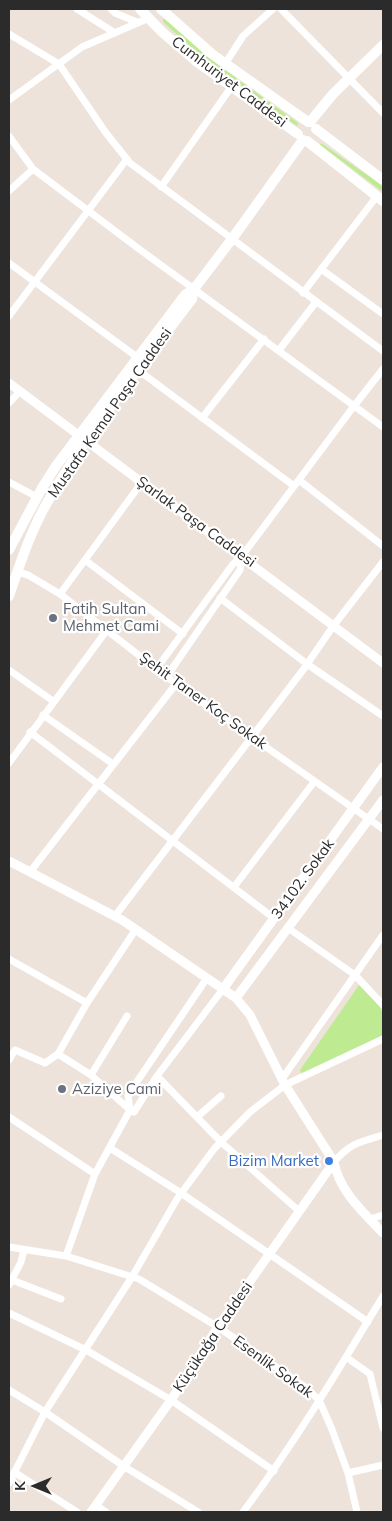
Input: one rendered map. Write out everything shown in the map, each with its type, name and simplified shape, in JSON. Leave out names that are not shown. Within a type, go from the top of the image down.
[{"type":"main road","name":"Cumhuriyet Caddesi","points":[[140,9],[183,50],[303,138],[380,198]]},
{"type":"main road","name":"Cumhuriyet Caddesi","points":[[162,9],[225,64],[311,124],[383,180]]},
{"type":"main road","points":[[149,18],[162,9]]},
{"type":"main road","points":[[303,138],[315,136],[311,124],[349,78],[383,45]]},
{"type":"main road","name":"Cumhuriyet Caddesi","points":[[303,138],[299,126],[303,122],[311,124]]},
{"type":"main road","name":"Mustafa Kemal Paşa Caddesi","points":[[9,550],[56,466],[83,439],[192,299],[194,290],[303,138]]},
{"type":"main road","name":"Mustafa Kemal Paşa Caddesi","points":[[9,596],[13,570],[21,562],[48,501],[83,439],[137,357],[185,295],[194,290]]},
{"type":"main road","points":[[9,554],[21,562]]},
{"type":"street","points":[[77,9],[115,34]]},
{"type":"street","points":[[111,9],[115,13],[137,22]]},
{"type":"street","points":[[225,64],[243,36],[273,9]]},
{"type":"street","points":[[282,9],[383,113]]},
{"type":"street","points":[[9,100],[82,47],[149,18]]},
{"type":"street","points":[[9,34],[59,64],[106,133],[127,159],[383,351]]},
{"type":"street","points":[[161,186],[232,86]]},
{"type":"street","points":[[9,136],[33,168],[194,290],[383,427]]},
{"type":"street","points":[[9,316],[127,159]]},
{"type":"street","points":[[9,191],[33,168]]},
{"type":"street","points":[[303,292],[380,198]]},
{"type":"street","points":[[9,263],[137,357]]},
{"type":"street","points":[[321,269],[383,314]]},
{"type":"street","points":[[279,350],[316,302]]},
{"type":"street","points":[[202,418],[264,339]]},
{"type":"street","points":[[157,668],[233,564],[242,556],[383,369]]},
{"type":"street","points":[[138,370],[202,418],[297,483],[383,546]]},
{"type":"street","name":"Şarlak Paşa Caddesi","points":[[9,383],[383,663]]},
{"type":"street","points":[[9,403],[20,391]]},
{"type":"street","points":[[9,482],[37,497]]},
{"type":"street","points":[[60,594],[142,482]]},
{"type":"street","points":[[166,676],[240,570],[242,556]]},
{"type":"street","points":[[85,560],[183,634]]},
{"type":"street","points":[[21,562],[28,575]]},
{"type":"street","points":[[115,916],[383,562]]},
{"type":"street","name":"Şehit Taner Koç Sokak","points":[[13,570],[28,575],[60,594],[176,684],[383,829]]},
{"type":"street","points":[[220,598],[307,664],[383,716]]},
{"type":"street","points":[[9,763],[43,714],[107,630]]},
{"type":"street","points":[[9,670],[53,701]]},
{"type":"street","points":[[30,872],[176,684]]},
{"type":"street","points":[[43,714],[113,764]]},
{"type":"street","points":[[30,732],[275,919]]},
{"type":"street","name":"34102. Sokak","points":[[223,989],[383,767]]},
{"type":"street","points":[[234,887],[314,782]]},
{"type":"street","name":"34102. Sokak","points":[[236,998],[383,800]]},
{"type":"street","points":[[9,861],[115,916],[236,998],[253,1021],[284,1082],[334,1162],[336,1174],[342,1185],[383,1234]]},
{"type":"street","points":[[288,928],[355,976],[383,1004]]},
{"type":"street","points":[[9,1060],[12,1048],[45,1063],[58,1054],[87,1003],[136,929]]},
{"type":"street","points":[[9,1483],[45,1412],[132,1277],[181,1193],[214,1148],[284,1082],[383,935]]},
{"type":"street","points":[[9,959],[87,1003]]},
{"type":"street","points":[[66,1256],[95,1174],[130,1110],[128,1096],[207,978]]},
{"type":"street","points":[[58,1054],[91,1075],[134,1112],[157,1076],[223,989]]},
{"type":"street","points":[[91,1075],[127,1016]]},
{"type":"street","points":[[284,1082],[383,1039]]},
{"type":"street","points":[[157,1076],[221,1142],[300,1211]]},
{"type":"street","points":[[197,1117],[221,1096]]},
{"type":"street","points":[[9,1116],[95,1174]]},
{"type":"street","points":[[334,1162],[344,1150],[361,1141],[383,1135]]},
{"type":"street","points":[[110,1148],[181,1193],[368,1322]]},
{"type":"street","name":"Küçükağa Caddesi","points":[[94,1509],[171,1400],[218,1326],[334,1162]]},
{"type":"street","points":[[370,1219],[383,1215]]},
{"type":"street","name":"Esenlik Sokak","points":[[9,1247],[66,1256],[139,1279],[218,1326],[305,1388],[319,1400],[331,1427],[348,1473],[357,1512]]},
{"type":"street","points":[[24,1250],[21,1262],[10,1283],[61,1299]]},
{"type":"street","points":[[243,1512],[274,1471],[383,1296]]},
{"type":"street","points":[[9,1313],[86,1350],[171,1400],[274,1471]]},
{"type":"street","points":[[346,1357],[370,1374],[383,1428]]},
{"type":"street","points":[[9,1390],[198,1512]]},
{"type":"street","points":[[348,1473],[383,1465]]},
{"type":"street","points":[[14,1472],[77,1512]]},
{"type":"street","points":[[94,1509],[106,1512]]},
{"type":"green space","points":[[165,18],[217,64],[298,123],[297,126],[213,67],[163,22]]},
{"type":"green space","points":[[321,143],[383,186],[383,192],[320,145]]},
{"type":"green space","points":[[359,985],[379,1005],[383,1014],[383,1035],[302,1075],[300,1070]]},
{"type":"place","name":"Fatih Sultan Mehmet Cami","points":[[53,618]]},
{"type":"place","name":"Aziziye Cami","points":[[62,1089]]},
{"type":"place","name":"Bizim Market","points":[[329,1161]]}]
